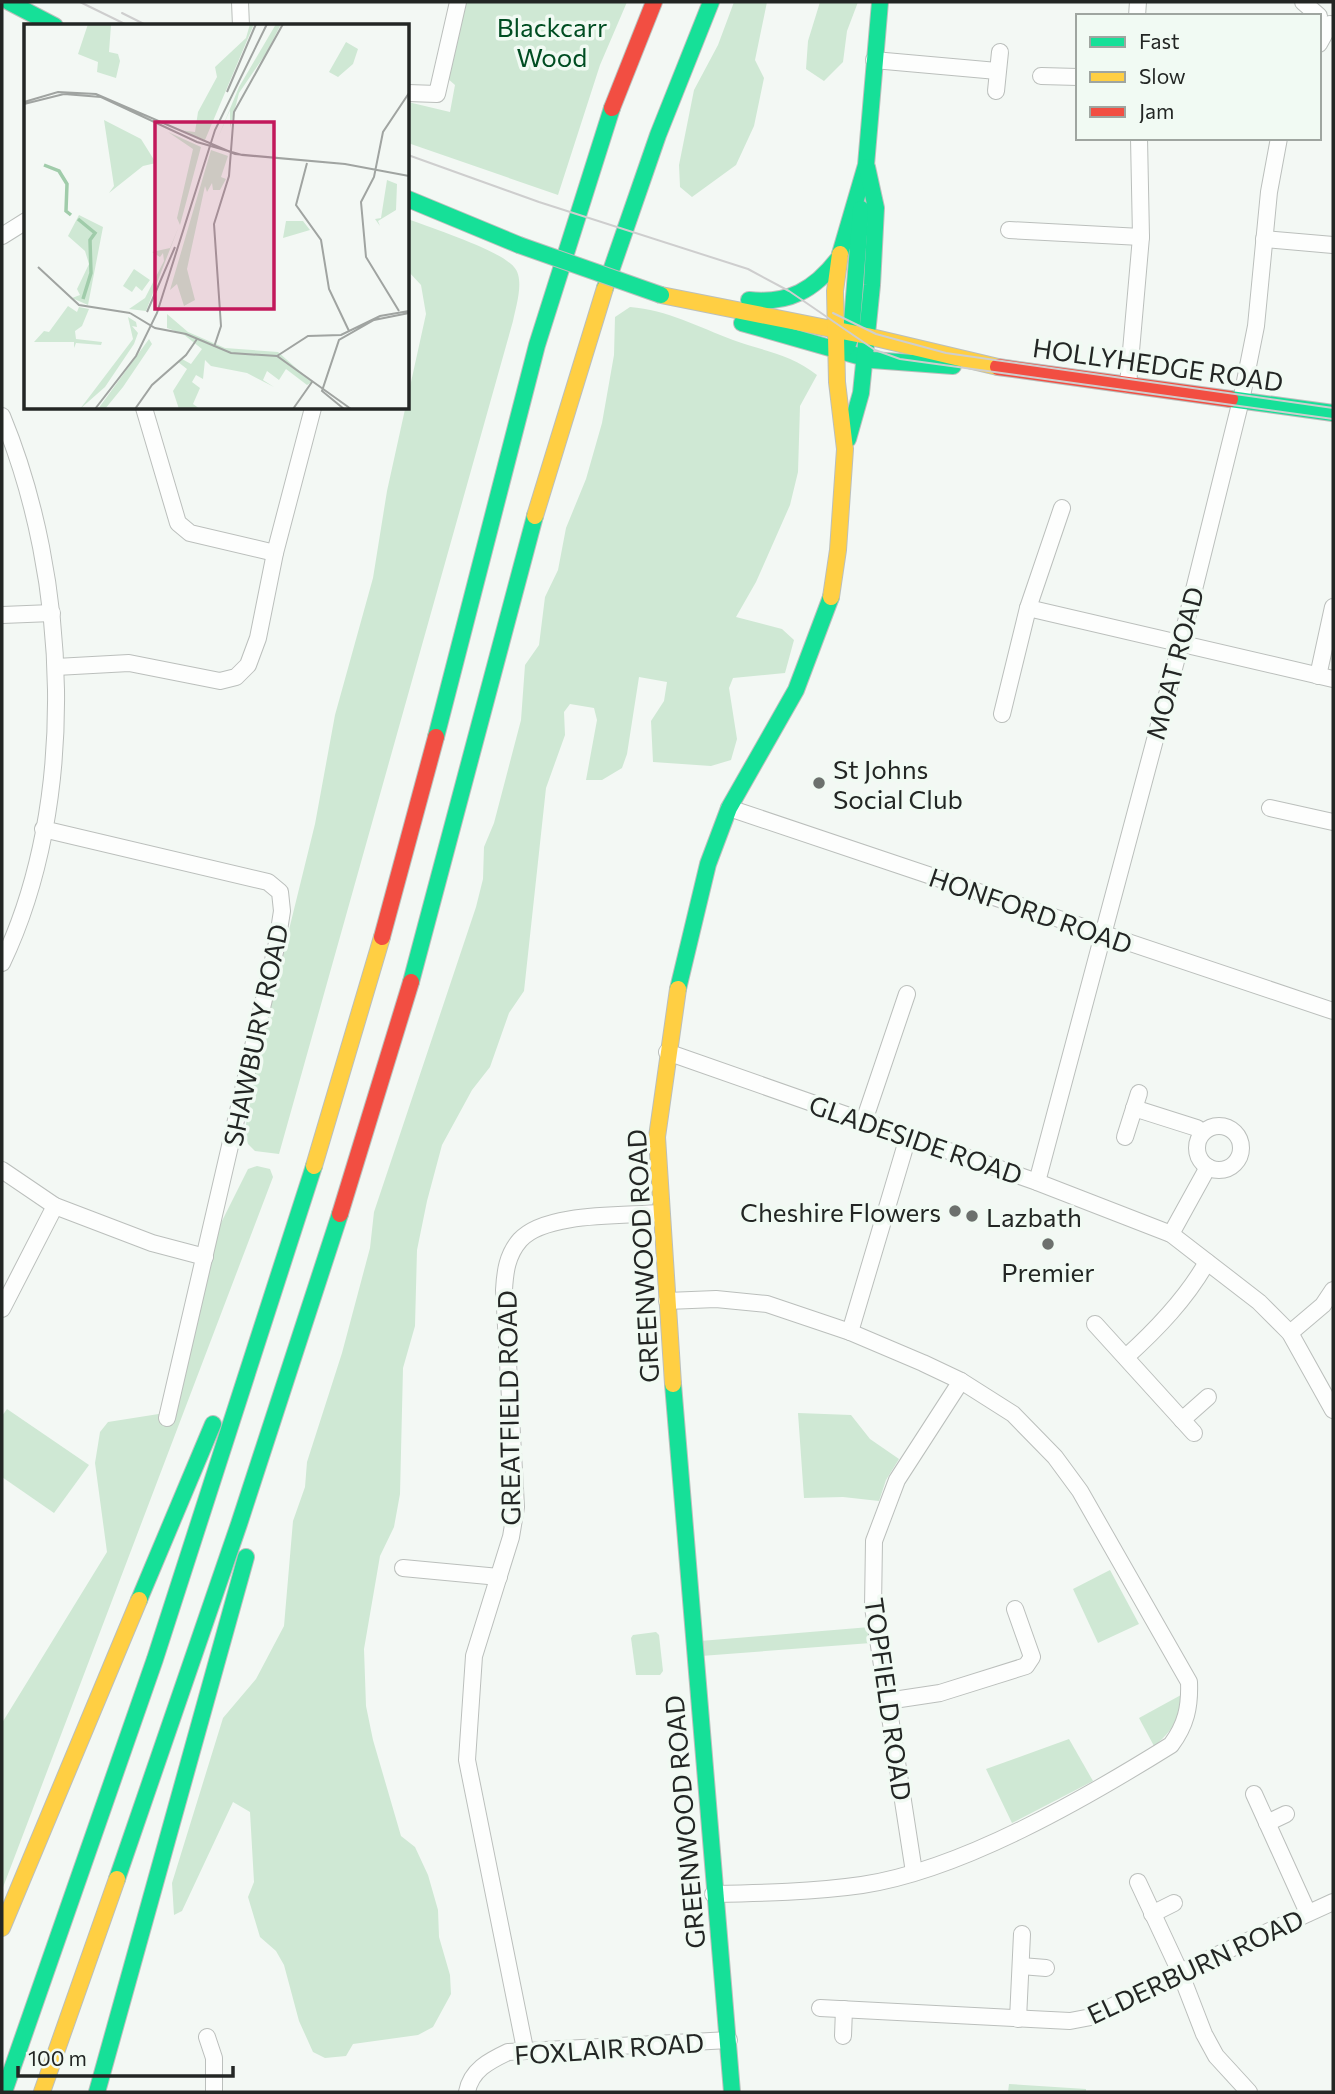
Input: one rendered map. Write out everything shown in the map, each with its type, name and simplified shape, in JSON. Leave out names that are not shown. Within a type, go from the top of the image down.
[{"type":"main road","points":[[9,2],[51,24]]},
{"type":"main road","points":[[4,2092],[121,1765],[284,1260],[385,929],[555,284],[626,67],[654,2]]},
{"type":"main road","points":[[97,2092],[324,1271],[423,943],[536,515],[602,299],[677,82],[710,2]]},
{"type":"main road","name":"GREENWOOD ROAD","points":[[845,449],[861,393],[864,360],[851,333],[838,259],[866,165],[880,2]]},
{"type":"main road","points":[[851,333],[866,165]]},
{"type":"main road","name":"HOLLYHEDGE ROAD","points":[[410,199],[519,245],[836,352],[864,360],[927,367],[976,364]]},
{"type":"main road","points":[[661,295],[693,290],[766,303],[783,302],[806,293],[827,276],[838,259]]},
{"type":"main road","name":"HOLLYHEDGE ROAD","points":[[661,295],[851,333],[976,364],[1333,413]]},
{"type":"main road","name":"GREENWOOD ROAD","points":[[732,2092],[713,1894],[660,1213],[657,1137],[667,1052],[692,925],[708,864],[729,808],[796,690],[829,608],[838,550],[845,449],[836,352],[851,333]]},
{"type":"main road","points":[[2,1928],[284,1260]]},
{"type":"main road","points":[[42,2092],[153,1777],[324,1271]]},
{"type":"street","points":[[240,2],[241,24]]},
{"type":"street","points":[[410,93],[437,94],[458,2]]},
{"type":"street","points":[[1303,2],[1318,14]]},
{"type":"street","points":[[996,91],[1000,52]]},
{"type":"street","points":[[874,60],[997,71]]},
{"type":"street","points":[[1041,76],[1076,77]]},
{"type":"street","points":[[1128,385],[1141,237],[1139,140]]},
{"type":"street","name":"MOAT ROAD","points":[[1037,1182],[1180,646],[1240,401],[1256,326],[1264,239],[1279,140]]},
{"type":"street","points":[[2,236],[24,222]]},
{"type":"street","points":[[1009,230],[1141,237]]},
{"type":"street","points":[[1264,239],[1333,245]]},
{"type":"street","points":[[145,410],[178,523],[190,533],[275,553]]},
{"type":"street","points":[[56,667],[129,663],[220,681],[236,677],[248,664],[258,638],[275,553],[312,410]]},
{"type":"street","points":[[2,416],[22,464],[39,530],[52,613],[56,667],[54,747],[43,829],[26,898],[2,963]]},
{"type":"street","points":[[1002,714],[1028,608],[1062,508]]},
{"type":"street","points":[[1028,608],[1180,646],[1326,677],[1333,607]]},
{"type":"street","points":[[2,615],[52,613]]},
{"type":"street","name":"HONFORD ROAD","points":[[729,808],[1333,1011]]},
{"type":"street","points":[[1270,808],[1333,822]]},
{"type":"street","name":"SHAWBURY ROAD","points":[[43,829],[268,882],[280,892],[282,911],[277,943],[166,1418]]},
{"type":"street","points":[[864,1121],[907,994]]},
{"type":"street","name":"GLADESIDE ROAD","points":[[667,1052],[1037,1182],[1171,1234],[1259,1302],[1290,1333],[1333,1410]]},
{"type":"street","points":[[1125,1137],[1136,1100],[1197,1128],[1201,1134],[1198,1155],[1209,1167],[1220,1170],[1233,1165],[1241,1146],[1235,1132],[1222,1126],[1207,1129],[1201,1134]]},
{"type":"street","points":[[850,1332],[908,1137]]},
{"type":"street","points":[[1171,1234],[1209,1167]]},
{"type":"street","points":[[2,1170],[55,1206],[152,1243],[205,1257]]},
{"type":"street","points":[[2,1309],[55,1206]]},
{"type":"street","name":"GREATFIELD ROAD","points":[[525,2049],[467,1760],[474,1656],[511,1537],[516,1507],[504,1290],[506,1268],[521,1238],[558,1221],[660,1213]]},
{"type":"street","points":[[1126,1357],[1159,1327],[1196,1282],[1207,1262]]},
{"type":"street","points":[[1290,1333],[1323,1305],[1333,1290]]},
{"type":"street","points":[[667,1301],[716,1299],[767,1304],[850,1332],[961,1381],[1013,1414],[1055,1457],[1080,1491],[1189,1682],[1189,1697],[1182,1731],[1171,1745],[987,1846],[914,1872],[863,1885],[713,1894]]},
{"type":"street","points":[[1095,1324],[1194,1433]]},
{"type":"street","name":"TOPFIELD ROAD","points":[[914,1872],[873,1607],[874,1541],[897,1480],[961,1381]]},
{"type":"street","points":[[1182,1420],[1208,1397]]},
{"type":"street","points":[[403,1569],[499,1577]]},
{"type":"street","points":[[887,1701],[940,1693],[1026,1666],[1032,1657],[1015,1609]]},
{"type":"street","points":[[1254,1794],[1308,1913]]},
{"type":"street","points":[[1267,1823],[1286,1814]]},
{"type":"street","points":[[1138,1882],[1180,1972],[1204,2034],[1216,2056],[1249,2092]]},
{"type":"street","name":"ELDERBURN ROAD","points":[[820,2008],[1070,2021],[1091,2017],[1180,1972],[1333,1902]]},
{"type":"street","points":[[1152,1914],[1174,1903]]},
{"type":"street","points":[[1018,2019],[1022,1934]]},
{"type":"street","points":[[1021,1966],[1046,1968]]},
{"type":"street","points":[[843,2036],[844,2010]]},
{"type":"street","points":[[207,2037],[214,2058],[214,2092]]},
{"type":"street","name":"FOXLAIR ROAD","points":[[467,2092],[469,2083],[483,2065],[508,2052],[729,2040]]},
{"type":"green space","name":"Blackcarr Wood","points":[[458,2],[627,2],[600,65],[558,195],[410,144],[410,102],[450,112],[455,85],[447,78]]},
{"type":"green space","points":[[734,2],[767,2],[755,60],[764,78],[754,126],[736,165],[692,197],[680,187],[679,165],[694,90],[718,45]]},
{"type":"green space","points":[[820,2],[858,2],[847,31],[843,62],[824,81],[806,69],[808,41]]},
{"type":"green space","points":[[410,220],[495,254],[514,267],[519,278],[513,321],[279,1154],[255,1151],[248,1144],[245,1132],[252,1080],[315,824],[335,715],[373,578],[387,491],[405,410],[410,410],[410,387],[426,314],[421,285],[410,273]]},
{"type":"green space","points":[[630,307],[670,315],[797,362],[817,375],[800,406],[798,472],[790,505],[756,582],[736,617],[782,629],[794,640],[785,673],[733,678],[729,688],[737,739],[731,760],[711,766],[653,762],[651,721],[664,701],[667,682],[639,677],[627,754],[622,768],[602,780],[586,780],[597,720],[594,708],[570,704],[564,712],[565,735],[546,788],[524,991],[509,1013],[490,1067],[472,1090],[442,1145],[427,1201],[417,1250],[415,1326],[403,1368],[400,1494],[394,1527],[380,1556],[364,1649],[366,1706],[373,1740],[401,1836],[415,1847],[428,1875],[438,1910],[439,1937],[450,1975],[451,1994],[433,2027],[418,2035],[353,2044],[346,2056],[325,2058],[313,2052],[299,2021],[284,1965],[276,1951],[260,1937],[248,1897],[254,1882],[250,1812],[233,1802],[182,1911],[174,1915],[172,1883],[223,1718],[256,1679],[284,1626],[293,1521],[305,1487],[307,1462],[342,1353],[370,1248],[374,1212],[476,907],[483,879],[484,847],[494,823],[521,720],[525,665],[539,645],[545,597],[558,570],[566,528],[586,479],[602,423],[614,355],[615,317]]},
{"type":"green space","points":[[257,1166],[270,1169],[273,1177],[2,1890],[2,1723],[107,1552],[95,1463],[100,1432],[108,1422],[165,1413],[215,1235],[248,1169]]},
{"type":"green space","points":[[7,1409],[89,1465],[54,1513],[2,1477],[2,1416]]},
{"type":"green space","points":[[798,1413],[851,1415],[870,1439],[899,1459],[886,1480],[879,1501],[843,1497],[804,1498]]},
{"type":"green space","points":[[1110,1570],[1139,1624],[1098,1643],[1073,1589]]},
{"type":"green space","points":[[870,1627],[871,1643],[701,1656],[700,1641]]},
{"type":"green space","points":[[656,1632],[659,1635],[663,1671],[660,1675],[636,1675],[631,1638],[633,1635]]},
{"type":"green space","points":[[1181,1695],[1174,1724],[1154,1746],[1139,1718]]},
{"type":"green space","points":[[1069,1739],[1093,1781],[1012,1823],[986,1769]]},
{"type":"green space","points":[[1009,2084],[1086,2089],[1086,2092],[1008,2092]]},
{"type":"tram line","points":[[80,2],[125,24]]},
{"type":"tram line","points":[[122,13],[144,24]]},
{"type":"tram line","points":[[410,156],[539,202],[748,269],[789,291],[875,350],[900,359],[1333,419]]},
{"type":"tram line","points":[[833,313],[876,334],[946,353],[1333,408]]},
{"type":"traffic: fast","points":[[9,2],[51,24]]},
{"type":"traffic: fast","points":[[605,288],[658,135],[711,2]]},
{"type":"traffic: fast","points":[[840,254],[866,165],[880,2]]},
{"type":"traffic: fast","points":[[436,737],[537,345],[612,108]]},
{"type":"traffic: fast","points":[[848,439],[861,393],[872,285],[876,208],[867,167]]},
{"type":"traffic: fast","points":[[410,200],[519,245]]},
{"type":"traffic: fast","points":[[847,347],[851,335],[861,209]]},
{"type":"traffic: fast","points":[[519,245],[661,295]]},
{"type":"traffic: fast","points":[[749,300],[776,300],[800,293],[820,279],[838,259]]},
{"type":"traffic: fast","points":[[742,323],[872,360],[953,366]]},
{"type":"traffic: fast","points":[[1230,399],[1333,413]]},
{"type":"traffic: fast","points":[[411,982],[535,516]]},
{"type":"traffic: fast","points":[[678,989],[708,864],[729,808],[796,690],[831,597]]},
{"type":"traffic: fast","points":[[4,2092],[155,1659],[314,1166]]},
{"type":"traffic: fast","points":[[117,1879],[239,1524],[340,1214]]},
{"type":"traffic: fast","points":[[673,1384],[732,2092]]},
{"type":"traffic: fast","points":[[139,1600],[213,1424]]},
{"type":"traffic: fast","points":[[97,2092],[246,1557]]},
{"type":"traffic: slow","points":[[831,597],[838,550],[845,449],[837,382],[835,291],[840,254]]},
{"type":"traffic: slow","points":[[535,516],[605,288]]},
{"type":"traffic: slow","points":[[661,295],[867,336],[998,367]]},
{"type":"traffic: slow","points":[[314,1166],[382,937]]},
{"type":"traffic: slow","points":[[673,1384],[657,1137],[678,989]]},
{"type":"traffic: slow","points":[[2,1928],[139,1600]]},
{"type":"traffic: slow","points":[[42,2092],[117,1879]]},
{"type":"traffic: jam","points":[[612,108],[654,2]]},
{"type":"traffic: jam","points":[[998,367],[1230,399]]},
{"type":"traffic: jam","points":[[382,937],[436,737]]},
{"type":"traffic: jam","points":[[340,1214],[411,982]]},
{"type":"place","name":"St Johns Social Club","points":[[819,783]]},
{"type":"place","name":"Cheshire Flowers","points":[[955,1211]]},
{"type":"place","name":"Lazbath","points":[[972,1216]]},
{"type":"place","name":"Premier","points":[[1048,1244]]}]
